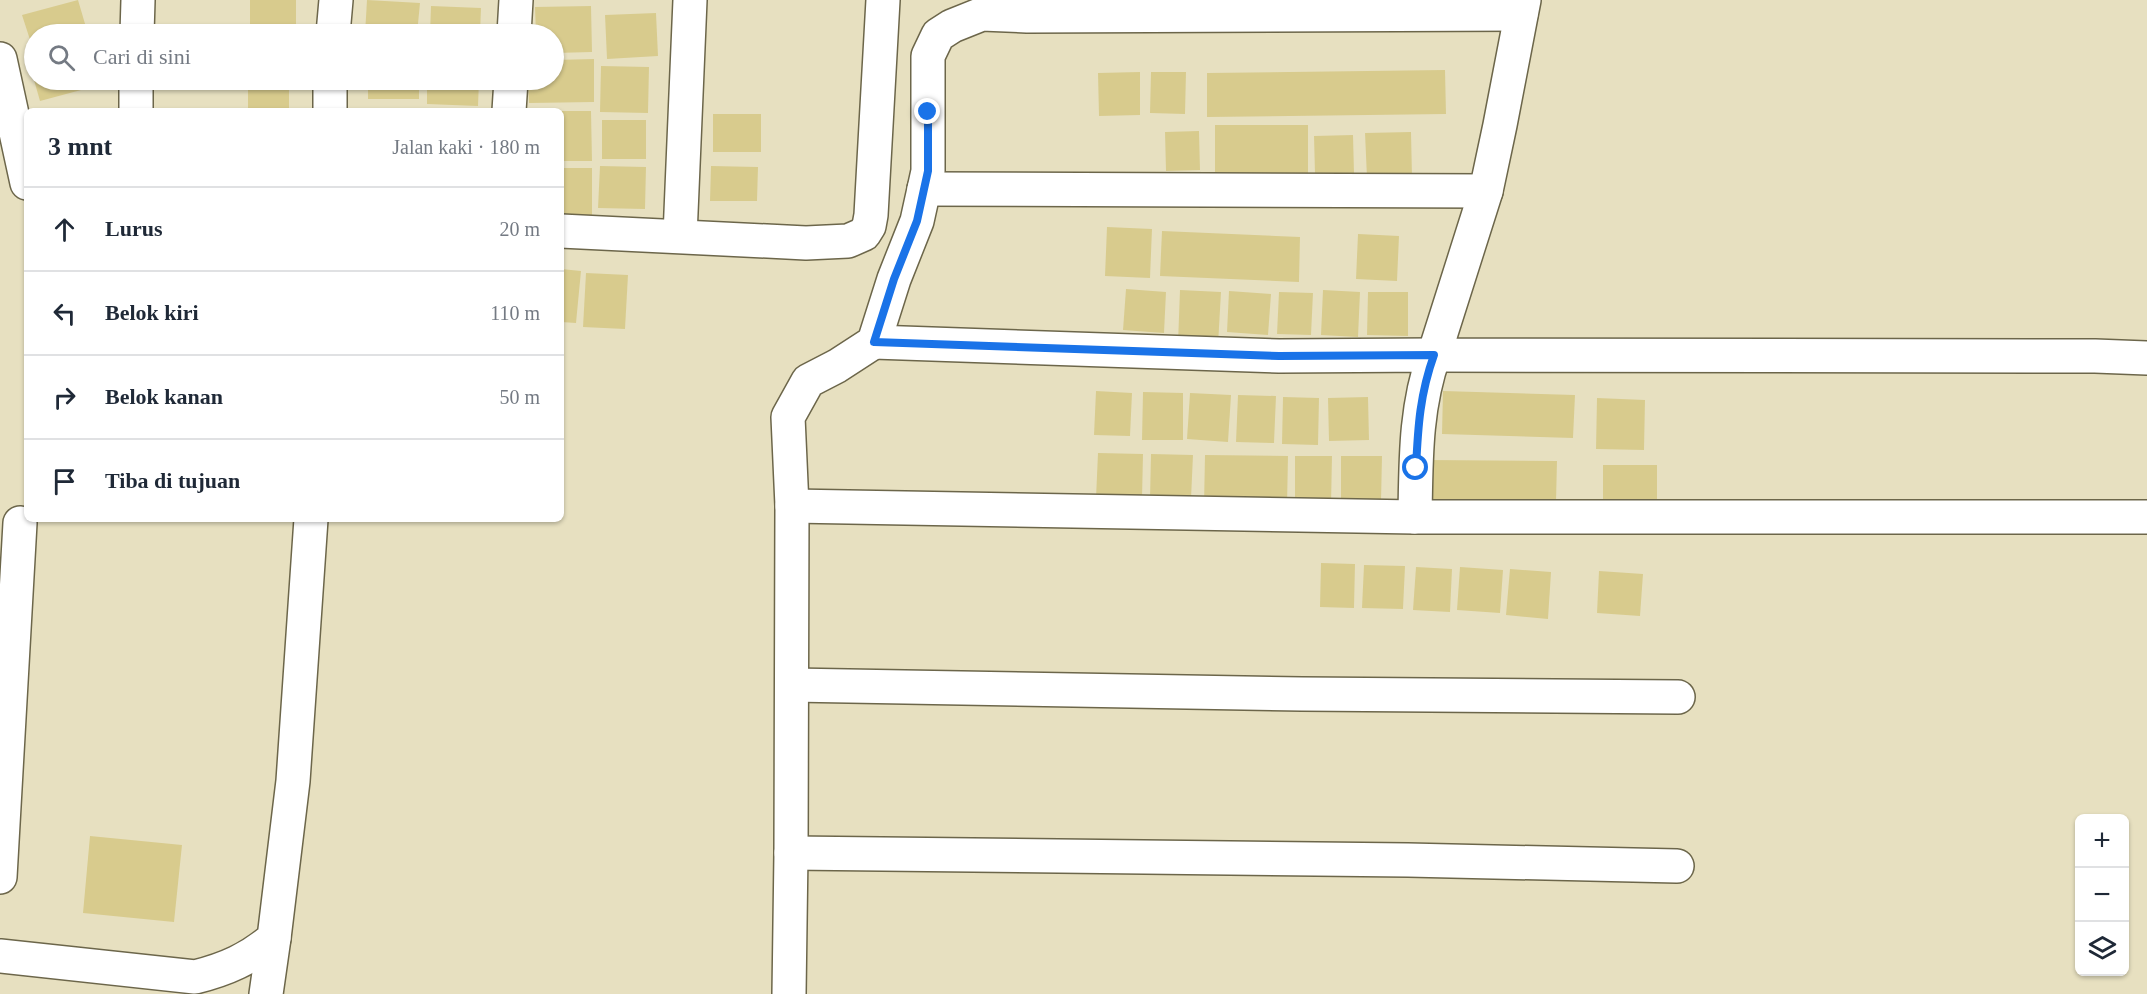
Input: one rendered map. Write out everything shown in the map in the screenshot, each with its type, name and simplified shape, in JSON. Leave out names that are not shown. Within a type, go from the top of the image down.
[{"type":"street","points":[[137,24],[138,0]]},
{"type":"street","points":[[334,24],[336,0]]},
{"type":"street","points":[[515,24],[516,0]]},
{"type":"street","points":[[680,236],[690,0]]},
{"type":"street","points":[[564,231],[806,243],[848,241],[864,234],[872,214],[883,0]]},
{"type":"street","points":[[874,342],[917,221],[928,171],[928,56],[938,35],[952,26],[982,14],[1027,16],[1522,7],[1485,191],[1425,381],[1420,405],[1415,517]]},
{"type":"street","points":[[0,59],[24,169]]},
{"type":"street","points":[[136,90],[136,108]]},
{"type":"street","points":[[330,90],[330,108]]},
{"type":"street","points":[[509,108],[510,90]]},
{"type":"street","points":[[924,189],[1485,191]]},
{"type":"street","points":[[869,226],[906,250]]},
{"type":"street","points":[[789,994],[792,506],[788,417],[808,381],[837,366],[874,342],[1279,356],[2072,356],[2147,358]]},
{"type":"street","points":[[792,506],[1415,517],[2147,517]]},
{"type":"street","points":[[266,994],[293,781],[311,522]]},
{"type":"street","points":[[0,877],[20,523]]},
{"type":"street","points":[[792,685],[1302,694],[1678,697]]},
{"type":"street","points":[[791,854],[1408,860],[1677,866]]},
{"type":"street","points":[[0,956],[195,985],[259,951],[274,938]]},
{"type":"building","points":[[78,0],[85,24],[25,24],[22,15]]},
{"type":"building","points":[[250,0],[296,0],[296,24],[250,24]]},
{"type":"building","points":[[367,0],[420,3],[418,24],[366,24]]},
{"type":"building","points":[[431,6],[481,8],[480,24],[430,24]]},
{"type":"building","points":[[591,6],[592,52],[564,53],[564,24],[536,24],[535,7]]},
{"type":"building","points":[[656,13],[658,56],[607,59],[605,15]]},
{"type":"building","points":[[594,59],[594,102],[529,103],[528,90],[564,90],[564,60]]},
{"type":"building","points":[[601,66],[649,67],[648,113],[600,112]]},
{"type":"building","points":[[1445,70],[1446,114],[1207,117],[1207,73]]},
{"type":"building","points":[[1140,72],[1140,115],[1099,116],[1098,73]]},
{"type":"building","points":[[1151,72],[1186,72],[1185,114],[1150,113]]},
{"type":"building","points":[[37,90],[81,90],[40,101]]},
{"type":"building","points":[[248,90],[289,90],[289,108],[248,108]]},
{"type":"building","points":[[368,90],[419,90],[419,99],[368,99]]},
{"type":"building","points":[[427,90],[479,90],[478,106],[427,104]]},
{"type":"building","points":[[564,111],[591,111],[592,161],[564,161]]},
{"type":"building","points":[[713,114],[761,114],[761,152],[713,152]]},
{"type":"building","points":[[602,120],[646,120],[646,159],[602,159]]},
{"type":"building","points":[[1215,125],[1308,125],[1308,183],[1215,183]]},
{"type":"building","points":[[1199,131],[1200,170],[1166,171],[1165,132]]},
{"type":"building","points":[[1411,132],[1412,177],[1367,178],[1365,133]]},
{"type":"building","points":[[1353,135],[1354,173],[1315,174],[1314,136]]},
{"type":"building","points":[[600,166],[646,167],[645,209],[598,208]]},
{"type":"building","points":[[711,166],[758,167],[757,201],[710,201]]},
{"type":"building","points":[[564,168],[592,168],[592,220],[564,220]]},
{"type":"building","points":[[1107,227],[1152,229],[1150,278],[1105,276]]},
{"type":"building","points":[[1162,231],[1300,237],[1299,282],[1160,276]]},
{"type":"building","points":[[1358,234],[1399,236],[1397,281],[1356,279]]},
{"type":"building","points":[[564,269],[581,271],[576,323],[564,322]]},
{"type":"building","points":[[586,273],[628,275],[625,329],[583,327]]},
{"type":"building","points":[[1126,289],[1166,292],[1164,333],[1123,330]]},
{"type":"building","points":[[1180,290],[1221,292],[1218,345],[1178,343]]},
{"type":"building","points":[[1323,290],[1360,292],[1358,337],[1321,335]]},
{"type":"building","points":[[1229,291],[1271,294],[1268,335],[1227,332]]},
{"type":"building","points":[[1279,292],[1313,293],[1311,335],[1277,334]]},
{"type":"building","points":[[1368,292],[1408,292],[1408,336],[1367,335]]},
{"type":"building","points":[[1096,391],[1132,393],[1130,436],[1094,435]]},
{"type":"building","points":[[1443,391],[1575,395],[1573,438],[1442,434]]},
{"type":"building","points":[[1143,392],[1183,393],[1183,440],[1142,440]]},
{"type":"building","points":[[1190,393],[1231,395],[1228,442],[1187,439]]},
{"type":"building","points":[[1238,395],[1276,396],[1274,443],[1236,442]]},
{"type":"building","points":[[1283,397],[1319,398],[1318,445],[1282,444]]},
{"type":"building","points":[[1368,397],[1369,440],[1329,441],[1328,398]]},
{"type":"building","points":[[1597,398],[1645,400],[1644,450],[1596,449]]},
{"type":"building","points":[[1098,453],[1143,454],[1142,499],[1096,498]]},
{"type":"building","points":[[1151,454],[1193,455],[1191,499],[1150,499]]},
{"type":"building","points":[[1205,455],[1288,456],[1287,506],[1204,505]]},
{"type":"building","points":[[1295,456],[1332,456],[1331,505],[1295,504]]},
{"type":"building","points":[[1341,456],[1382,456],[1381,502],[1341,502]]},
{"type":"building","points":[[1425,460],[1557,461],[1556,502],[1425,501]]},
{"type":"building","points":[[1603,465],[1657,465],[1657,508],[1603,508]]},
{"type":"building","points":[[1321,563],[1355,564],[1354,608],[1320,607]]},
{"type":"building","points":[[1364,565],[1405,566],[1403,609],[1362,608]]},
{"type":"building","points":[[1416,567],[1452,569],[1450,612],[1413,610]]},
{"type":"building","points":[[1460,567],[1503,570],[1500,613],[1457,610]]},
{"type":"building","points":[[1510,569],[1551,572],[1548,619],[1506,615]]},
{"type":"building","points":[[1599,571],[1643,574],[1640,616],[1597,613]]},
{"type":"building","points":[[90,836],[182,845],[174,922],[83,913]]},
{"type":"route","points":[[928,112],[928,171],[917,221],[894,279],[874,342],[1279,356],[1434,355],[1420,405],[1416,468]]}]
